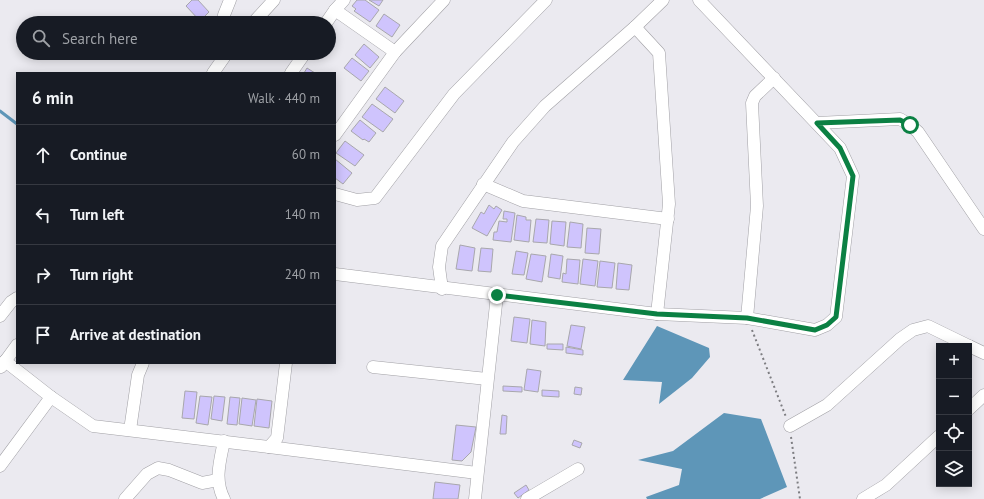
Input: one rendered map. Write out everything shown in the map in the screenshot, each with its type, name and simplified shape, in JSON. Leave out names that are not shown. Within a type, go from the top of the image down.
[{"type":"street","points":[[224,16],[230,0]]},
{"type":"street","points":[[259,16],[274,0]]},
{"type":"street","points":[[331,16],[344,0]]},
{"type":"street","points":[[336,134],[395,52],[444,0]]},
{"type":"street","points":[[336,194],[357,200],[374,198],[454,94],[546,0]]},
{"type":"street","points":[[442,289],[439,267],[442,246],[513,142],[545,106],[635,28],[663,0]]},
{"type":"street","points":[[336,274],[442,289],[657,314],[747,318],[815,330],[827,325],[836,317],[853,176],[840,148],[699,0]]},
{"type":"street","points":[[335,10],[395,52]]},
{"type":"street","points":[[635,28],[659,53],[669,204],[657,314]]},
{"type":"street","points":[[214,72],[222,60]]},
{"type":"street","points":[[292,72],[300,60]]},
{"type":"street","points":[[747,318],[758,206],[752,103],[755,96],[774,78]]},
{"type":"street","points":[[817,123],[900,120],[910,125],[918,132],[984,229]]},
{"type":"street","points":[[483,184],[523,201],[668,219]]},
{"type":"street","points":[[475,499],[497,295]]},
{"type":"street","points":[[0,316],[11,302],[16,299]]},
{"type":"street","points":[[790,426],[827,405],[900,338],[914,330],[928,326],[963,343]]},
{"type":"street","points":[[16,346],[2,365],[93,426],[477,473]]},
{"type":"street","points":[[972,348],[984,354]]},
{"type":"street","points":[[130,430],[138,375],[143,364]]},
{"type":"street","points":[[269,447],[277,438],[286,364]]},
{"type":"street","points":[[373,367],[487,379]]},
{"type":"street","points":[[972,406],[984,395]]},
{"type":"street","points":[[0,466],[51,397]]},
{"type":"street","points":[[863,499],[886,485],[936,439]]},
{"type":"street","points":[[224,441],[218,480],[219,489],[224,499]]},
{"type":"street","points":[[125,499],[147,474],[158,468],[169,470],[202,483],[218,480]]},
{"type":"street","points":[[527,499],[578,469]]},
{"type":"path","points":[[747,318],[790,426],[800,499]]},
{"type":"water","points":[[657,326],[709,348],[710,357],[692,378],[659,404],[662,382],[623,380]]},
{"type":"water","points":[[724,413],[761,419],[787,487],[760,499],[647,499],[646,497],[679,485],[682,469],[638,460],[673,451]]},
{"type":"building","points":[[192,0],[198,0],[209,12],[205,16],[195,16],[186,6]]},
{"type":"building","points":[[357,0],[365,0],[379,10],[370,22],[354,11],[356,9],[352,6]]},
{"type":"building","points":[[369,0],[383,0],[379,6]]},
{"type":"building","points":[[384,14],[400,25],[392,37],[376,26]]},
{"type":"building","points":[[364,44],[379,57],[370,68],[355,55]]},
{"type":"building","points":[[352,58],[369,71],[361,81],[344,68]]},
{"type":"building","points":[[307,68],[313,72],[305,72]]},
{"type":"building","points":[[385,87],[404,101],[395,113],[376,99]]},
{"type":"building","points":[[372,104],[393,119],[383,132],[362,117]]},
{"type":"building","points":[[360,120],[376,133],[369,142],[364,139],[363,140],[351,131]]},
{"type":"building","points":[[345,141],[364,155],[355,166],[336,153]]},
{"type":"building","points":[[336,160],[352,173],[343,184],[336,179]]},
{"type":"building","points":[[489,205],[494,209],[496,206],[502,210],[487,236],[472,228],[481,212],[484,214]]},
{"type":"building","points":[[504,211],[515,213],[511,242],[493,240],[494,232],[497,232],[499,221],[507,222],[507,219],[503,219]]},
{"type":"building","points":[[517,215],[526,217],[526,220],[531,220],[529,242],[514,240]]},
{"type":"building","points":[[536,219],[549,220],[547,243],[533,242]]},
{"type":"building","points":[[552,221],[566,222],[564,246],[550,244]]},
{"type":"building","points":[[570,222],[583,224],[581,248],[567,247]]},
{"type":"building","points":[[587,228],[601,229],[599,254],[585,253]]},
{"type":"building","points":[[460,245],[475,248],[472,271],[456,269]]},
{"type":"building","points":[[481,248],[493,249],[491,272],[478,271]]},
{"type":"building","points":[[516,251],[528,253],[524,275],[512,274]]},
{"type":"building","points":[[531,254],[546,256],[542,282],[526,279]]},
{"type":"building","points":[[551,254],[563,256],[560,279],[548,277]]},
{"type":"building","points":[[567,259],[580,260],[578,284],[562,282],[563,273],[566,274]]},
{"type":"building","points":[[583,259],[598,261],[595,286],[580,284]]},
{"type":"building","points":[[600,261],[615,263],[612,288],[597,287]]},
{"type":"building","points":[[618,263],[632,265],[629,290],[616,289]]},
{"type":"building","points":[[514,317],[530,319],[527,343],[511,341]]},
{"type":"building","points":[[532,320],[546,322],[545,346],[530,344]]},
{"type":"building","points":[[571,325],[585,327],[581,349],[567,346]]},
{"type":"building","points":[[547,344],[563,344],[563,350],[547,349]]},
{"type":"building","points":[[566,347],[583,350],[583,355],[566,353]]},
{"type":"building","points":[[527,369],[541,371],[538,392],[524,390]]},
{"type":"building","points":[[503,386],[522,387],[522,392],[503,391]]},
{"type":"building","points":[[575,387],[582,388],[581,395],[574,394]]},
{"type":"building","points":[[542,390],[559,391],[559,397],[542,396]]},
{"type":"building","points":[[185,391],[197,392],[194,419],[182,418]]},
{"type":"building","points":[[200,396],[212,397],[208,425],[196,423]]},
{"type":"building","points":[[214,396],[225,397],[222,421],[211,419]]},
{"type":"building","points":[[230,397],[240,398],[237,425],[227,424]]},
{"type":"building","points":[[242,398],[256,400],[252,426],[239,424]]},
{"type":"building","points":[[257,399],[272,401],[269,428],[254,426]]},
{"type":"building","points":[[502,415],[507,416],[506,434],[500,434]]},
{"type":"building","points":[[456,425],[476,427],[471,452],[462,461],[452,460]]},
{"type":"building","points":[[574,440],[582,443],[580,448],[572,445]]},
{"type":"building","points":[[435,482],[460,485],[458,499],[433,499]]},
{"type":"building","points":[[526,485],[529,490],[518,498],[514,493]]},
{"type":"waterway","points":[[0,111],[16,123]]},
{"type":"route","points":[[497,295],[657,314],[747,318],[815,330],[827,325],[836,317],[853,176],[840,148],[817,123],[900,120],[910,125]]}]
